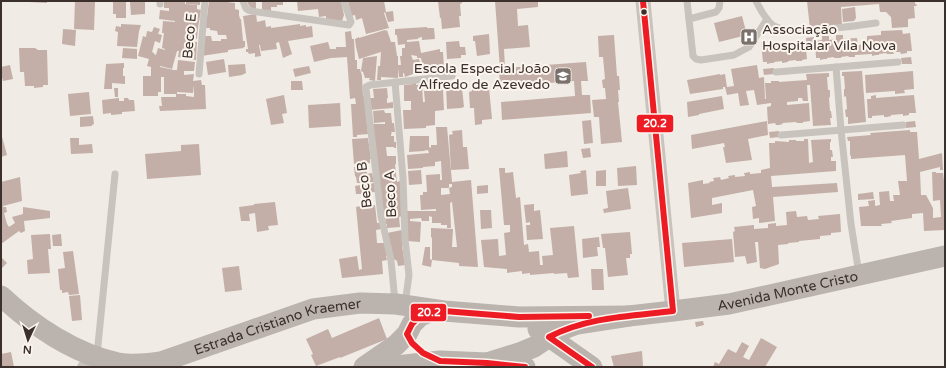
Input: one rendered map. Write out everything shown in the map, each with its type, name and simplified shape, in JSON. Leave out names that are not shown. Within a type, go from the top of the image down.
[{"type":"main road","name":"Avenida Monte Cristo","points":[[487,363],[534,347],[560,330],[578,324],[628,316],[729,304],[945,256]]},
{"type":"main road","name":"Estrada Cristiano Kraemer","points":[[1,296],[72,357],[102,364],[145,364],[161,362],[313,309],[360,303],[395,304],[444,311]]},
{"type":"main road","points":[[395,304],[396,313],[412,343],[423,352],[440,361]]},
{"type":"main road","name":"Avenida Monte Cristo","points":[[444,311],[519,317],[628,316]]},
{"type":"main road","points":[[364,367],[396,345],[407,334],[412,324],[420,316],[430,312],[444,311]]},
{"type":"main road","points":[[519,317],[592,367]]},
{"type":"main road","points":[[388,367],[440,361],[487,363],[525,367]]},
{"type":"street","points":[[643,1],[673,311]]},
{"type":"lane","name":"Beco E","points":[[199,74],[205,1]]},
{"type":"lane","points":[[243,1],[245,7],[251,11],[349,25],[351,22],[344,1]]},
{"type":"lane","points":[[687,1],[693,56],[696,59],[701,60],[734,55],[749,47],[767,19]]},
{"type":"lane","points":[[689,18],[716,12],[720,8],[720,1]]},
{"type":"lane","points":[[756,1],[767,19],[773,25],[781,29],[825,29],[876,23]]},
{"type":"lane","points":[[776,72],[898,62]]},
{"type":"lane","points":[[836,67],[851,224],[860,274]]},
{"type":"lane","points":[[395,82],[452,76]]},
{"type":"lane","name":"Beco B","points":[[395,82],[370,85],[366,87],[381,216],[391,260],[395,304]]},
{"type":"lane","name":"Beco A","points":[[395,82],[403,178],[408,275],[395,304]]},
{"type":"lane","points":[[781,135],[903,125]]},
{"type":"lane","points":[[102,364],[115,174]]},
{"type":"building","points":[[47,1],[47,3],[29,2]]},
{"type":"building","points":[[75,1],[95,2],[94,30],[74,29]]},
{"type":"building","points":[[113,1],[126,1],[126,18],[116,18],[116,14],[113,14]]},
{"type":"building","points":[[145,1],[145,14],[131,15],[130,2]]},
{"type":"building","points":[[164,1],[185,1],[185,4],[197,5],[197,9],[201,10],[197,39],[186,38],[186,41],[197,42],[196,60],[178,57],[179,51],[177,51],[172,69],[160,67],[177,70],[178,60],[195,62],[194,71],[184,71],[184,75],[194,74],[193,81],[201,80],[202,85],[205,85],[206,109],[160,111],[159,106],[162,106],[161,97],[176,97],[176,94],[164,94],[164,77],[161,77],[161,92],[158,92],[158,96],[143,96],[143,76],[151,76],[151,67],[147,66],[149,59],[138,56],[143,36],[146,37],[147,31],[152,32],[154,27],[160,29],[158,34],[162,35],[160,43],[155,41],[152,52],[156,55],[158,48],[165,50],[162,48],[164,33],[162,33],[163,21],[175,22],[159,19],[160,10],[169,11],[169,8],[164,8]],"holes":[[[194,85],[194,97],[186,96],[186,94],[177,94],[177,92],[193,93]]]},
{"type":"building","points":[[186,1],[200,1],[200,5],[186,4]]},
{"type":"building","points":[[209,1],[235,3],[235,9],[239,10],[241,19],[243,41],[245,41],[244,48],[201,56],[204,36],[211,36],[212,41],[227,39],[226,35],[218,35],[217,31],[210,30],[210,28],[205,28]]},
{"type":"building","points":[[247,1],[256,1],[256,9],[249,6]]},
{"type":"building","points":[[262,1],[283,1],[283,5],[271,7],[271,11],[262,10]]},
{"type":"building","points":[[297,1],[341,1],[344,15],[342,21],[326,20],[326,16],[319,17],[318,9],[298,11]]},
{"type":"building","points":[[348,1],[384,1],[386,12],[393,11],[394,21],[388,22],[385,12],[384,13],[389,28],[366,34],[362,18],[356,20],[355,15],[351,16]]},
{"type":"building","points":[[438,1],[462,1],[460,4],[461,16],[459,16],[460,27],[442,29]]},
{"type":"building","points":[[495,1],[538,1],[538,7],[517,9],[518,26],[528,25],[530,47],[504,49],[505,68],[586,62],[588,81],[581,81],[582,95],[590,95],[591,113],[502,120],[501,102],[575,96],[574,81],[500,87]]},
{"type":"building","points":[[807,1],[915,1],[917,6],[914,6],[915,18],[908,19],[908,27],[892,28],[891,17],[886,12],[880,12],[879,4],[841,7],[842,26],[810,29]]},
{"type":"building","points":[[855,7],[856,18],[854,21],[843,22],[842,9]]},
{"type":"building","points":[[256,14],[257,22],[265,20],[266,27],[271,26],[271,28],[300,24],[300,26],[306,25],[306,27],[312,26],[313,37],[288,41],[292,54],[283,58],[279,42],[276,43],[277,49],[261,51],[259,45],[261,56],[255,57],[255,53],[249,54],[246,52],[246,49],[248,49],[243,16]]},
{"type":"building","points":[[742,16],[747,35],[719,42],[714,23]]},
{"type":"building","points":[[121,24],[141,25],[137,47],[117,46],[118,32],[115,31],[116,26],[121,27]]},
{"type":"building","points":[[434,28],[435,39],[422,40],[422,37],[407,40],[407,42],[419,41],[421,53],[440,49],[440,52],[443,52],[444,68],[428,70],[427,66],[423,67],[421,58],[411,55],[413,60],[419,59],[422,70],[413,72],[413,74],[405,77],[403,73],[403,77],[399,77],[398,68],[398,78],[381,77],[381,80],[377,80],[381,52],[359,59],[355,39],[387,30],[391,42],[395,42],[398,65],[401,65],[400,56],[402,56],[402,48],[405,48],[405,44],[398,45],[395,29]]},
{"type":"building","points":[[63,29],[76,30],[75,46],[62,44]]},
{"type":"building","points":[[902,30],[903,34],[910,33],[912,51],[907,51],[907,53],[901,54],[900,52],[893,52],[894,54],[886,53],[872,56],[872,54],[855,55],[855,57],[834,57],[820,60],[820,58],[816,58],[815,41],[822,40],[822,36],[829,36],[829,40],[836,39],[836,35],[843,35],[843,39],[857,38],[858,45],[867,44],[867,36],[881,35],[881,31]]},
{"type":"building","points":[[351,31],[352,39],[354,39],[357,69],[360,69],[362,76],[368,134],[357,135],[357,137],[353,137],[351,104],[356,104],[355,98],[350,99],[347,57],[331,58],[314,62],[310,46],[328,42],[330,49],[336,49],[336,47],[346,47],[345,32]]},
{"type":"building","points":[[489,34],[490,54],[477,56],[473,36]]},
{"type":"building","points":[[614,35],[617,76],[619,76],[620,90],[618,90],[618,102],[622,142],[601,144],[599,117],[594,117],[592,100],[606,99],[605,88],[603,88],[602,80],[605,79],[603,57],[599,57],[598,36]]},
{"type":"building","points":[[814,37],[814,49],[807,49],[806,38]]},
{"type":"building","points":[[459,41],[460,47],[465,47],[466,55],[461,55],[461,58],[447,59],[446,42]]},
{"type":"building","points":[[764,41],[764,45],[774,42],[774,44],[805,41],[807,59],[802,61],[796,60],[782,63],[782,61],[767,64],[767,62],[763,62],[761,42]]},
{"type":"building","points":[[19,48],[47,50],[48,85],[34,88],[34,86],[25,86],[24,72],[20,72]]},
{"type":"building","points":[[123,48],[137,49],[137,59],[122,58]]},
{"type":"building","points":[[377,56],[375,81],[369,80],[370,78],[365,78],[363,72],[361,71],[363,58]]},
{"type":"building","points":[[911,57],[912,64],[902,64],[901,58]]},
{"type":"building","points":[[224,59],[226,72],[208,75],[206,62]]},
{"type":"building","points":[[124,63],[123,76],[125,76],[125,84],[112,83],[112,89],[104,89],[106,64]]},
{"type":"building","points":[[245,64],[246,73],[229,77],[228,65]]},
{"type":"building","points":[[10,65],[13,79],[3,81],[1,67]]},
{"type":"building","points":[[757,65],[759,78],[764,77],[765,99],[765,83],[771,83],[771,81],[779,82],[807,80],[806,74],[829,73],[829,77],[827,77],[828,90],[830,90],[829,98],[832,118],[830,118],[831,125],[813,126],[810,85],[807,85],[808,101],[803,101],[802,98],[798,98],[798,101],[787,102],[787,105],[809,103],[810,121],[803,123],[782,123],[783,124],[779,125],[776,125],[775,123],[768,124],[767,107],[771,106],[771,103],[757,105],[754,90],[746,91],[749,105],[740,106],[738,93],[727,95],[725,87],[723,87],[723,89],[690,94],[687,80],[725,74],[727,87],[734,86],[731,69]]},
{"type":"building","points":[[309,66],[311,73],[295,77],[293,69]]},
{"type":"building","points":[[774,68],[774,74],[764,75],[763,69]]},
{"type":"building","points":[[862,71],[866,122],[848,124],[848,117],[846,117],[845,110],[847,109],[846,96],[844,97],[844,76],[842,76],[842,72]]},
{"type":"building","points":[[913,71],[914,89],[904,90],[905,93],[895,94],[895,91],[866,93],[865,75]]},
{"type":"building","points":[[291,81],[302,81],[303,90],[291,90]]},
{"type":"building","points":[[416,83],[416,85],[422,84],[423,102],[425,102],[424,91],[443,90],[444,110],[435,111],[435,125],[426,126],[426,128],[404,129],[403,110],[411,110],[411,101],[404,101],[404,85]]},
{"type":"building","points":[[453,84],[460,84],[460,88],[462,88],[464,107],[447,109],[446,87],[454,86]]},
{"type":"building","points":[[114,88],[118,88],[118,97],[115,97]]},
{"type":"building","points":[[387,88],[387,103],[393,102],[393,108],[369,110],[369,98],[374,98],[373,89]]},
{"type":"building","points":[[489,88],[492,119],[482,120],[482,124],[475,125],[474,108],[470,108],[469,92],[472,91],[472,89]]},
{"type":"building","points":[[89,92],[91,114],[70,116],[68,94]]},
{"type":"building","points":[[284,95],[287,113],[282,114],[284,123],[271,125],[266,99]]},
{"type":"building","points":[[876,95],[876,98],[914,95],[916,113],[909,113],[909,115],[903,116],[903,114],[884,117],[884,115],[872,116],[872,118],[868,118],[867,99],[871,99],[871,96]]},
{"type":"building","points":[[722,96],[724,109],[688,117],[687,102]]},
{"type":"building","points":[[119,98],[119,101],[124,101],[124,98],[134,100],[135,111],[122,112],[122,114],[103,114],[102,100]]},
{"type":"building","points":[[340,103],[341,126],[309,128],[308,105]]},
{"type":"building","points":[[384,110],[385,113],[391,113],[392,123],[394,123],[395,132],[391,132],[391,136],[394,136],[396,148],[386,147],[387,156],[396,156],[395,165],[397,182],[400,181],[402,216],[399,217],[400,227],[387,228],[385,215],[382,216],[373,124],[385,124],[385,122],[374,123],[373,111]]},
{"type":"building","points":[[93,116],[94,124],[92,126],[80,127],[80,117]]},
{"type":"building","points":[[591,120],[593,143],[584,144],[582,121]]},
{"type":"building","points":[[767,121],[768,135],[748,139],[752,160],[726,163],[723,147],[725,147],[724,143],[692,149],[691,135]]},
{"type":"building","points":[[915,121],[916,127],[906,128],[906,122]]},
{"type":"building","points":[[436,127],[447,127],[452,182],[471,180],[478,267],[459,266],[459,263],[432,260],[431,228],[453,229],[452,247],[457,247],[452,202],[450,203],[451,228],[447,228],[447,225],[441,225],[441,223],[432,223],[432,217],[429,216],[429,221],[422,221],[421,218],[410,219],[410,221],[421,222],[420,242],[407,241],[406,211],[436,211],[436,209],[421,210],[420,195],[423,195],[423,192],[427,192],[426,175],[440,174],[440,180],[442,180],[441,161],[435,162],[435,166],[408,169],[407,155],[429,153],[428,150],[409,152],[410,136],[429,136],[429,147],[431,148],[431,145],[437,145]],"holes":[[[449,184],[452,184],[452,187],[449,188]],[[441,188],[449,188],[450,194],[441,195]]]},
{"type":"building","points":[[462,130],[463,147],[467,147],[469,169],[451,170],[449,135],[453,134],[452,131]]},
{"type":"building","points":[[910,130],[910,132],[917,132],[919,159],[942,153],[943,170],[940,170],[940,167],[920,172],[921,195],[926,195],[933,208],[933,218],[941,217],[940,200],[933,201],[932,172],[943,173],[945,181],[945,230],[924,231],[923,213],[912,214],[912,218],[891,221],[892,223],[881,224],[882,226],[861,226],[859,207],[869,206],[868,201],[875,200],[875,206],[880,205],[879,192],[889,191],[890,201],[894,201],[893,195],[900,195],[898,181],[907,181],[905,155],[851,159],[850,141],[848,141],[847,137],[871,135],[870,133]]},
{"type":"building","points":[[779,131],[779,137],[770,138],[769,132]]},
{"type":"building","points":[[1,133],[7,155],[1,157]]},
{"type":"building","points":[[70,138],[79,138],[79,145],[92,144],[93,153],[71,154]]},
{"type":"building","points":[[368,138],[371,159],[370,163],[354,164],[352,139]]},
{"type":"building","points":[[804,139],[808,139],[809,163],[813,162],[811,140],[831,139],[830,150],[832,150],[833,157],[831,157],[831,161],[836,161],[836,171],[771,176],[772,187],[837,183],[838,192],[773,197],[775,221],[759,223],[759,218],[753,219],[752,207],[756,206],[753,190],[712,198],[712,205],[722,203],[722,213],[691,218],[688,183],[703,180],[703,184],[714,181],[713,178],[720,177],[721,180],[729,178],[728,176],[745,176],[744,173],[761,173],[761,170],[770,168],[769,143],[775,143],[775,141],[789,142],[789,140],[804,141]]},
{"type":"building","points":[[199,144],[201,175],[147,179],[145,154],[181,151],[181,145]]},
{"type":"building","points":[[590,148],[591,157],[583,158],[581,149]]},
{"type":"building","points":[[567,151],[568,167],[545,169],[544,154]]},
{"type":"building","points":[[366,166],[367,174],[372,173],[374,182],[365,182],[366,185],[374,183],[375,192],[356,194],[355,186],[361,185],[361,183],[357,183],[354,167]]},
{"type":"building","points":[[636,166],[637,185],[618,186],[617,168]]},
{"type":"building","points":[[499,168],[505,168],[505,173],[513,172],[516,198],[520,197],[524,245],[528,244],[529,252],[539,251],[540,265],[543,265],[542,256],[553,255],[550,228],[574,226],[579,277],[568,278],[567,273],[530,275],[530,273],[522,274],[522,271],[507,273],[507,269],[484,267],[481,240],[498,239],[499,256],[506,255],[504,233],[510,232],[510,225],[504,225]]},
{"type":"building","points":[[421,170],[422,184],[409,185],[408,171]]},
{"type":"building","points":[[586,170],[588,194],[571,196],[569,175],[581,173],[580,171]]},
{"type":"building","points":[[606,170],[606,186],[596,186],[596,171]]},
{"type":"building","points":[[20,177],[22,201],[3,206],[6,207],[7,212],[4,213],[9,227],[15,223],[12,217],[23,214],[23,207],[50,211],[50,218],[24,221],[25,231],[21,233],[19,231],[1,244],[1,182]]},
{"type":"building","points":[[488,185],[488,193],[477,194],[477,186]]},
{"type":"building","points":[[628,188],[631,209],[604,213],[603,209],[608,208],[606,191]]},
{"type":"building","points":[[873,192],[874,199],[858,200],[858,194]]},
{"type":"building","points":[[275,202],[278,225],[268,226],[269,230],[257,232],[255,213],[249,214],[250,221],[241,221],[239,207]]},
{"type":"building","points":[[534,204],[534,211],[540,210],[543,239],[527,240],[526,225],[530,225],[530,222],[526,223],[524,205]]},
{"type":"building","points":[[375,205],[377,223],[380,223],[381,229],[376,230],[377,243],[385,243],[388,256],[386,256],[387,260],[382,261],[383,274],[342,278],[339,259],[357,256],[359,270],[362,269],[356,207]]},
{"type":"building","points":[[480,210],[491,210],[492,228],[481,229]]},
{"type":"building","points":[[796,211],[797,217],[807,216],[808,220],[819,219],[818,216],[840,214],[841,232],[820,236],[820,239],[778,245],[779,264],[765,269],[760,268],[758,242],[755,242],[757,262],[747,264],[745,256],[735,257],[734,227],[754,225],[754,229],[768,228],[768,224],[776,223],[776,226],[787,225],[786,212]]},
{"type":"building","points":[[402,230],[402,246],[405,265],[398,266],[397,261],[394,259],[387,233]]},
{"type":"building","points":[[630,232],[632,254],[630,254],[630,258],[626,258],[628,275],[608,277],[605,248],[603,248],[601,234]]},
{"type":"building","points":[[50,234],[51,249],[48,249],[50,273],[28,274],[27,260],[33,259],[31,235]]},
{"type":"building","points":[[61,234],[62,246],[53,246],[52,235]]},
{"type":"building","points":[[599,237],[600,247],[597,247],[598,256],[583,258],[582,239]]},
{"type":"building","points":[[732,239],[734,262],[684,267],[682,243]]},
{"type":"building","points":[[425,247],[430,247],[430,259],[432,260],[431,267],[422,265]]},
{"type":"building","points":[[73,251],[79,294],[69,295],[68,292],[62,293],[62,290],[60,290],[58,269],[65,268],[63,252]]},
{"type":"building","points":[[1,257],[7,263],[2,268],[1,267]]},
{"type":"building","points":[[239,266],[242,290],[225,292],[222,268]]},
{"type":"building","points":[[591,269],[603,269],[604,290],[592,290]]},
{"type":"building","points":[[80,295],[82,320],[72,321],[69,296]]},
{"type":"building","points":[[379,318],[387,339],[316,366],[311,355],[313,354],[306,339],[328,329],[332,338]]},
{"type":"building","points":[[703,321],[704,325],[696,327],[695,322]]},
{"type":"building","points":[[761,338],[777,347],[765,367],[713,367],[715,362],[719,364],[728,349],[736,353],[742,342],[749,346],[743,357],[749,360]]},
{"type":"building","points":[[642,351],[643,366],[614,367],[611,356]]},
{"type":"building","points":[[11,352],[14,367],[1,367],[1,354]]},
{"type":"transit line","name":"20.2","points":[[592,367],[549,337],[578,325],[594,321],[673,311],[643,1]]},
{"type":"transit line","name":"20.2","points":[[525,367],[487,363],[440,361],[423,353],[412,343],[407,334],[412,324],[420,316],[430,312],[444,311],[519,317],[589,316]]},
{"type":"place","name":"Associação Hospitalar Vila Nova","points":[[749,37]]},
{"type":"place","name":"Escola Especial João Alfredo de Azevedo","points":[[563,76]]}]
